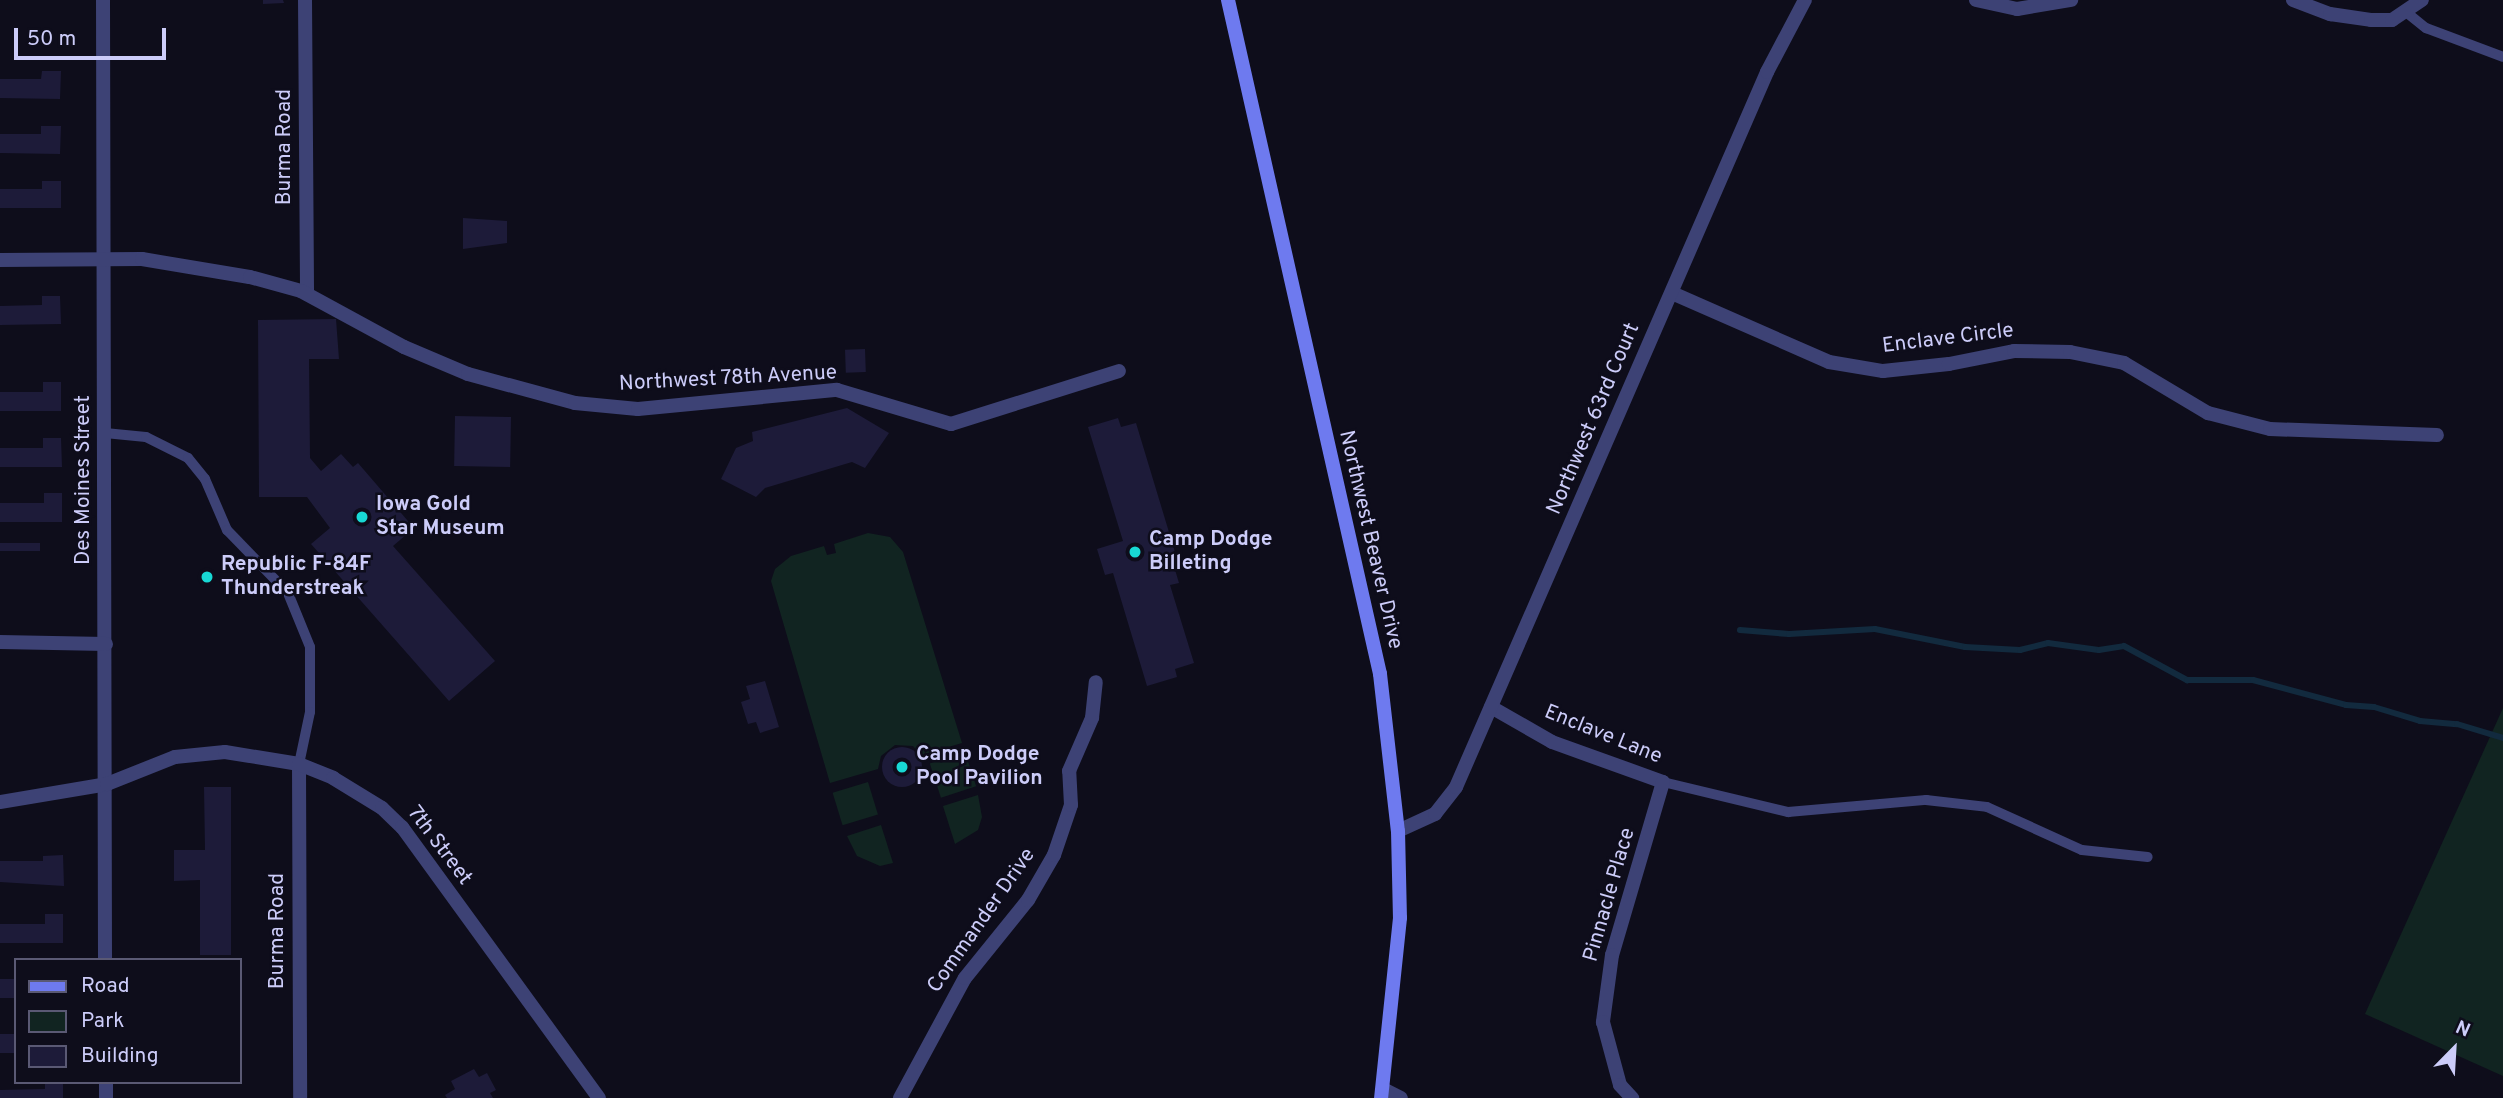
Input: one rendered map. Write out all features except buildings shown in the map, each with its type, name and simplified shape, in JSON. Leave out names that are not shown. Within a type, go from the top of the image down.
[{"type":"main road","name":"Northwest Beaver Drive","points":[[1228,0],[1380,674],[1398,831],[1400,918],[1382,1094]]},
{"type":"street","name":"Des Moines Street","points":[[103,0],[102,258],[107,784],[105,958]]},
{"type":"street","name":"Burma Road","points":[[305,0],[307,294]]},
{"type":"street","name":"Northwest 63rd Court","points":[[1398,831],[1435,814],[1456,787],[1767,72],[1805,0]]},
{"type":"street","points":[[1976,0],[2017,9],[2071,0]]},
{"type":"street","points":[[2293,0],[2330,14],[2371,20],[2392,20],[2422,0]]},
{"type":"street","name":"Northwest 78th Avenue","points":[[0,260],[102,258],[207,266],[307,294],[404,347],[468,374],[575,404],[638,409],[837,390],[951,424],[1119,371]]},
{"type":"street","name":"Enclave Circle","points":[[1672,293],[1829,362],[1883,371],[1949,364],[2014,351],[2070,352],[2124,363],[2208,413],[2270,429],[2437,435]]},
{"type":"street","points":[[0,642],[106,644]]},
{"type":"street","name":"Commander Drive","points":[[900,1098],[965,978],[1028,900],[1054,855],[1071,805],[1069,771],[1092,718],[1096,682]]},
{"type":"street","name":"Enclave Lane","points":[[1491,707],[1552,742],[1663,782]]},
{"type":"street","name":"7th Street","points":[[0,802],[37,799],[107,784],[175,757],[214,753],[253,754],[299,764],[333,778],[382,808],[402,827],[599,1098]]},
{"type":"street","name":"Burma Road","points":[[299,764],[300,1098]]},
{"type":"street","name":"Pinnacle Place","points":[[1632,1098],[1620,1085],[1603,1022],[1612,955],[1663,782]]},
{"type":"street","points":[[1382,1094],[1401,1098]]},
{"type":"lane","points":[[2406,12],[2426,28],[2503,57]]},
{"type":"lane","points":[[105,433],[146,437],[188,458],[205,479],[227,530],[288,593],[310,647],[310,712],[299,764]]},
{"type":"lane","points":[[1663,782],[1788,812],[1926,800],[1987,807],[2082,850],[2148,857]]},
{"type":"green space","points":[[868,533],[890,537],[903,552],[962,743],[921,755],[913,746],[895,745],[881,756],[878,769],[830,783],[771,581],[775,569],[791,556],[824,546],[827,555],[836,553],[834,544]]},
{"type":"green space","points":[[2503,708],[2503,1076],[2365,1014]]},
{"type":"green space","points":[[965,752],[976,786],[941,798],[930,763]]},
{"type":"green space","points":[[868,782],[878,815],[843,825],[833,793]]},
{"type":"green space","points":[[978,795],[982,817],[978,830],[955,844],[943,806]]},
{"type":"green space","points":[[881,825],[893,863],[880,866],[857,856],[847,836]]},
{"type":"waterway","points":[[1740,630],[1789,634],[1875,629],[1965,647],[2020,650],[2048,643],[2099,650],[2124,646],[2187,680],[2253,680],[2346,705],[2374,707],[2420,721],[2457,724],[2503,738]]},
{"type":"place","name":"Iowa Gold Star Museum","points":[[362,517]]},
{"type":"place","name":"Camp Dodge Billeting","points":[[1135,552]]},
{"type":"place","name":"Republic F-84F Thunderstreak","points":[[207,577]]},
{"type":"place","name":"Camp Dodge Pool Pavilion","points":[[902,767]]}]
